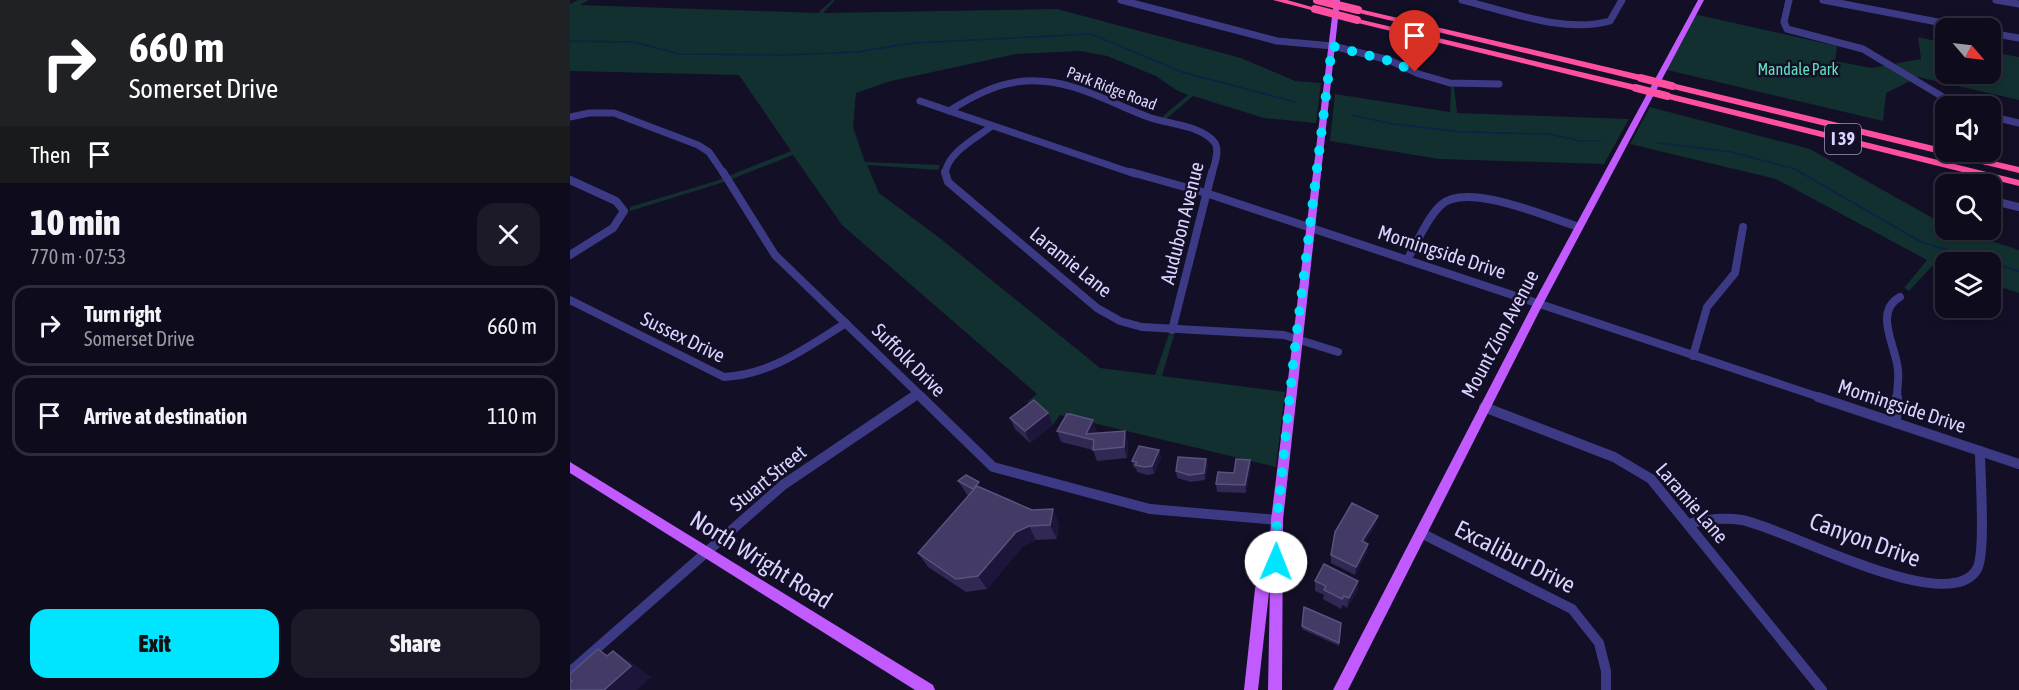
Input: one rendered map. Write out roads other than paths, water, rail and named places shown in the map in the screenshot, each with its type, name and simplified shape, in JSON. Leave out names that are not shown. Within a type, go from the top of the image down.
[{"type":"highway","name":"I 39","points":[[1277,0],[2019,183]]},
{"type":"highway","name":"I 39","points":[[1317,0],[2019,170]]},
{"type":"main road","points":[[1275,690],[1277,520],[1296,337],[1337,0]]},
{"type":"main road","name":"Mount Zion Avenue","points":[[1340,690],[1359,658],[1538,303],[1701,0]]},
{"type":"main road","name":"North Wright Road","points":[[570,466],[928,690]]},
{"type":"main road","points":[[1251,690],[1262,589],[1277,520]]},
{"type":"street","points":[[1121,0],[1277,41],[1332,46],[1394,62],[1419,74],[1450,83],[1499,84]]},
{"type":"street","points":[[1462,0],[1585,26],[1607,23],[1622,0]]},
{"type":"street","points":[[1789,0],[1785,27],[1863,49],[1941,96]]},
{"type":"street","points":[[1823,0],[1935,21]]},
{"type":"street","points":[[1995,0],[2019,4]]},
{"type":"street","points":[[2001,35],[2019,38]]},
{"type":"street","name":"Park Ridge Road","points":[[949,111],[985,89],[1025,80],[1050,80],[1095,93],[1151,118],[1200,133]]},
{"type":"street","name":"Morningside Drive","points":[[920,101],[1150,179],[1206,193],[1309,227],[2019,464]]},
{"type":"street","name":"Suffolk Drive","points":[[570,117],[582,114],[615,113],[709,152],[775,255],[969,447],[998,470],[1150,509],[1277,520]]},
{"type":"street","points":[[2001,119],[2019,123]]},
{"type":"street","name":"Laramie Lane","points":[[992,126],[950,159],[945,173],[948,182],[1096,308],[1132,324],[1172,330],[1266,333],[1296,337],[1338,352]]},
{"type":"street","name":"Audubon Avenue","points":[[1172,330],[1217,149],[1212,140],[1200,133]]},
{"type":"street","points":[[570,180],[621,204],[624,211],[623,216],[613,228],[570,255]]},
{"type":"street","points":[[1407,260],[1440,207],[1459,196],[1480,198],[1579,227]]},
{"type":"street","points":[[2001,203],[2019,207]]},
{"type":"street","points":[[1693,356],[1707,307],[1735,273],[1743,227]]},
{"type":"street","points":[[1896,423],[1898,369],[1887,322],[1887,310],[1891,302],[1900,297]]},
{"type":"street","name":"Sussex Drive","points":[[570,300],[706,370],[730,378],[770,367],[846,323]]},
{"type":"street","name":"Stuart Street","points":[[570,672],[801,471],[917,394]]},
{"type":"street","name":"Laramie Lane","points":[[1484,407],[1633,466],[1651,479],[1822,690]]},
{"type":"street","name":"Canyon Drive","points":[[1688,524],[1711,518],[1743,520],[1911,581],[1941,585],[1964,582],[1976,574],[1981,560],[1980,451]]},
{"type":"street","name":"Excalibur Drive","points":[[1421,533],[1572,609],[1599,643],[1606,670],[1606,690]]},
{"type":"waterway","points":[[570,41],[634,42],[679,54],[784,55],[857,52],[913,43],[1091,34],[1182,72],[1295,102]]},
{"type":"waterway","points":[[1352,115],[1392,124],[1462,132],[1549,134],[1580,141],[1601,141]]},
{"type":"waterway","points":[[1657,143],[1731,152],[1795,169],[1803,174]]},
{"type":"waterway","points":[[1800,172],[1921,242],[2019,271]]},
{"type":"park label","name":"Mandale Park","points":[[1798,69]]}]
